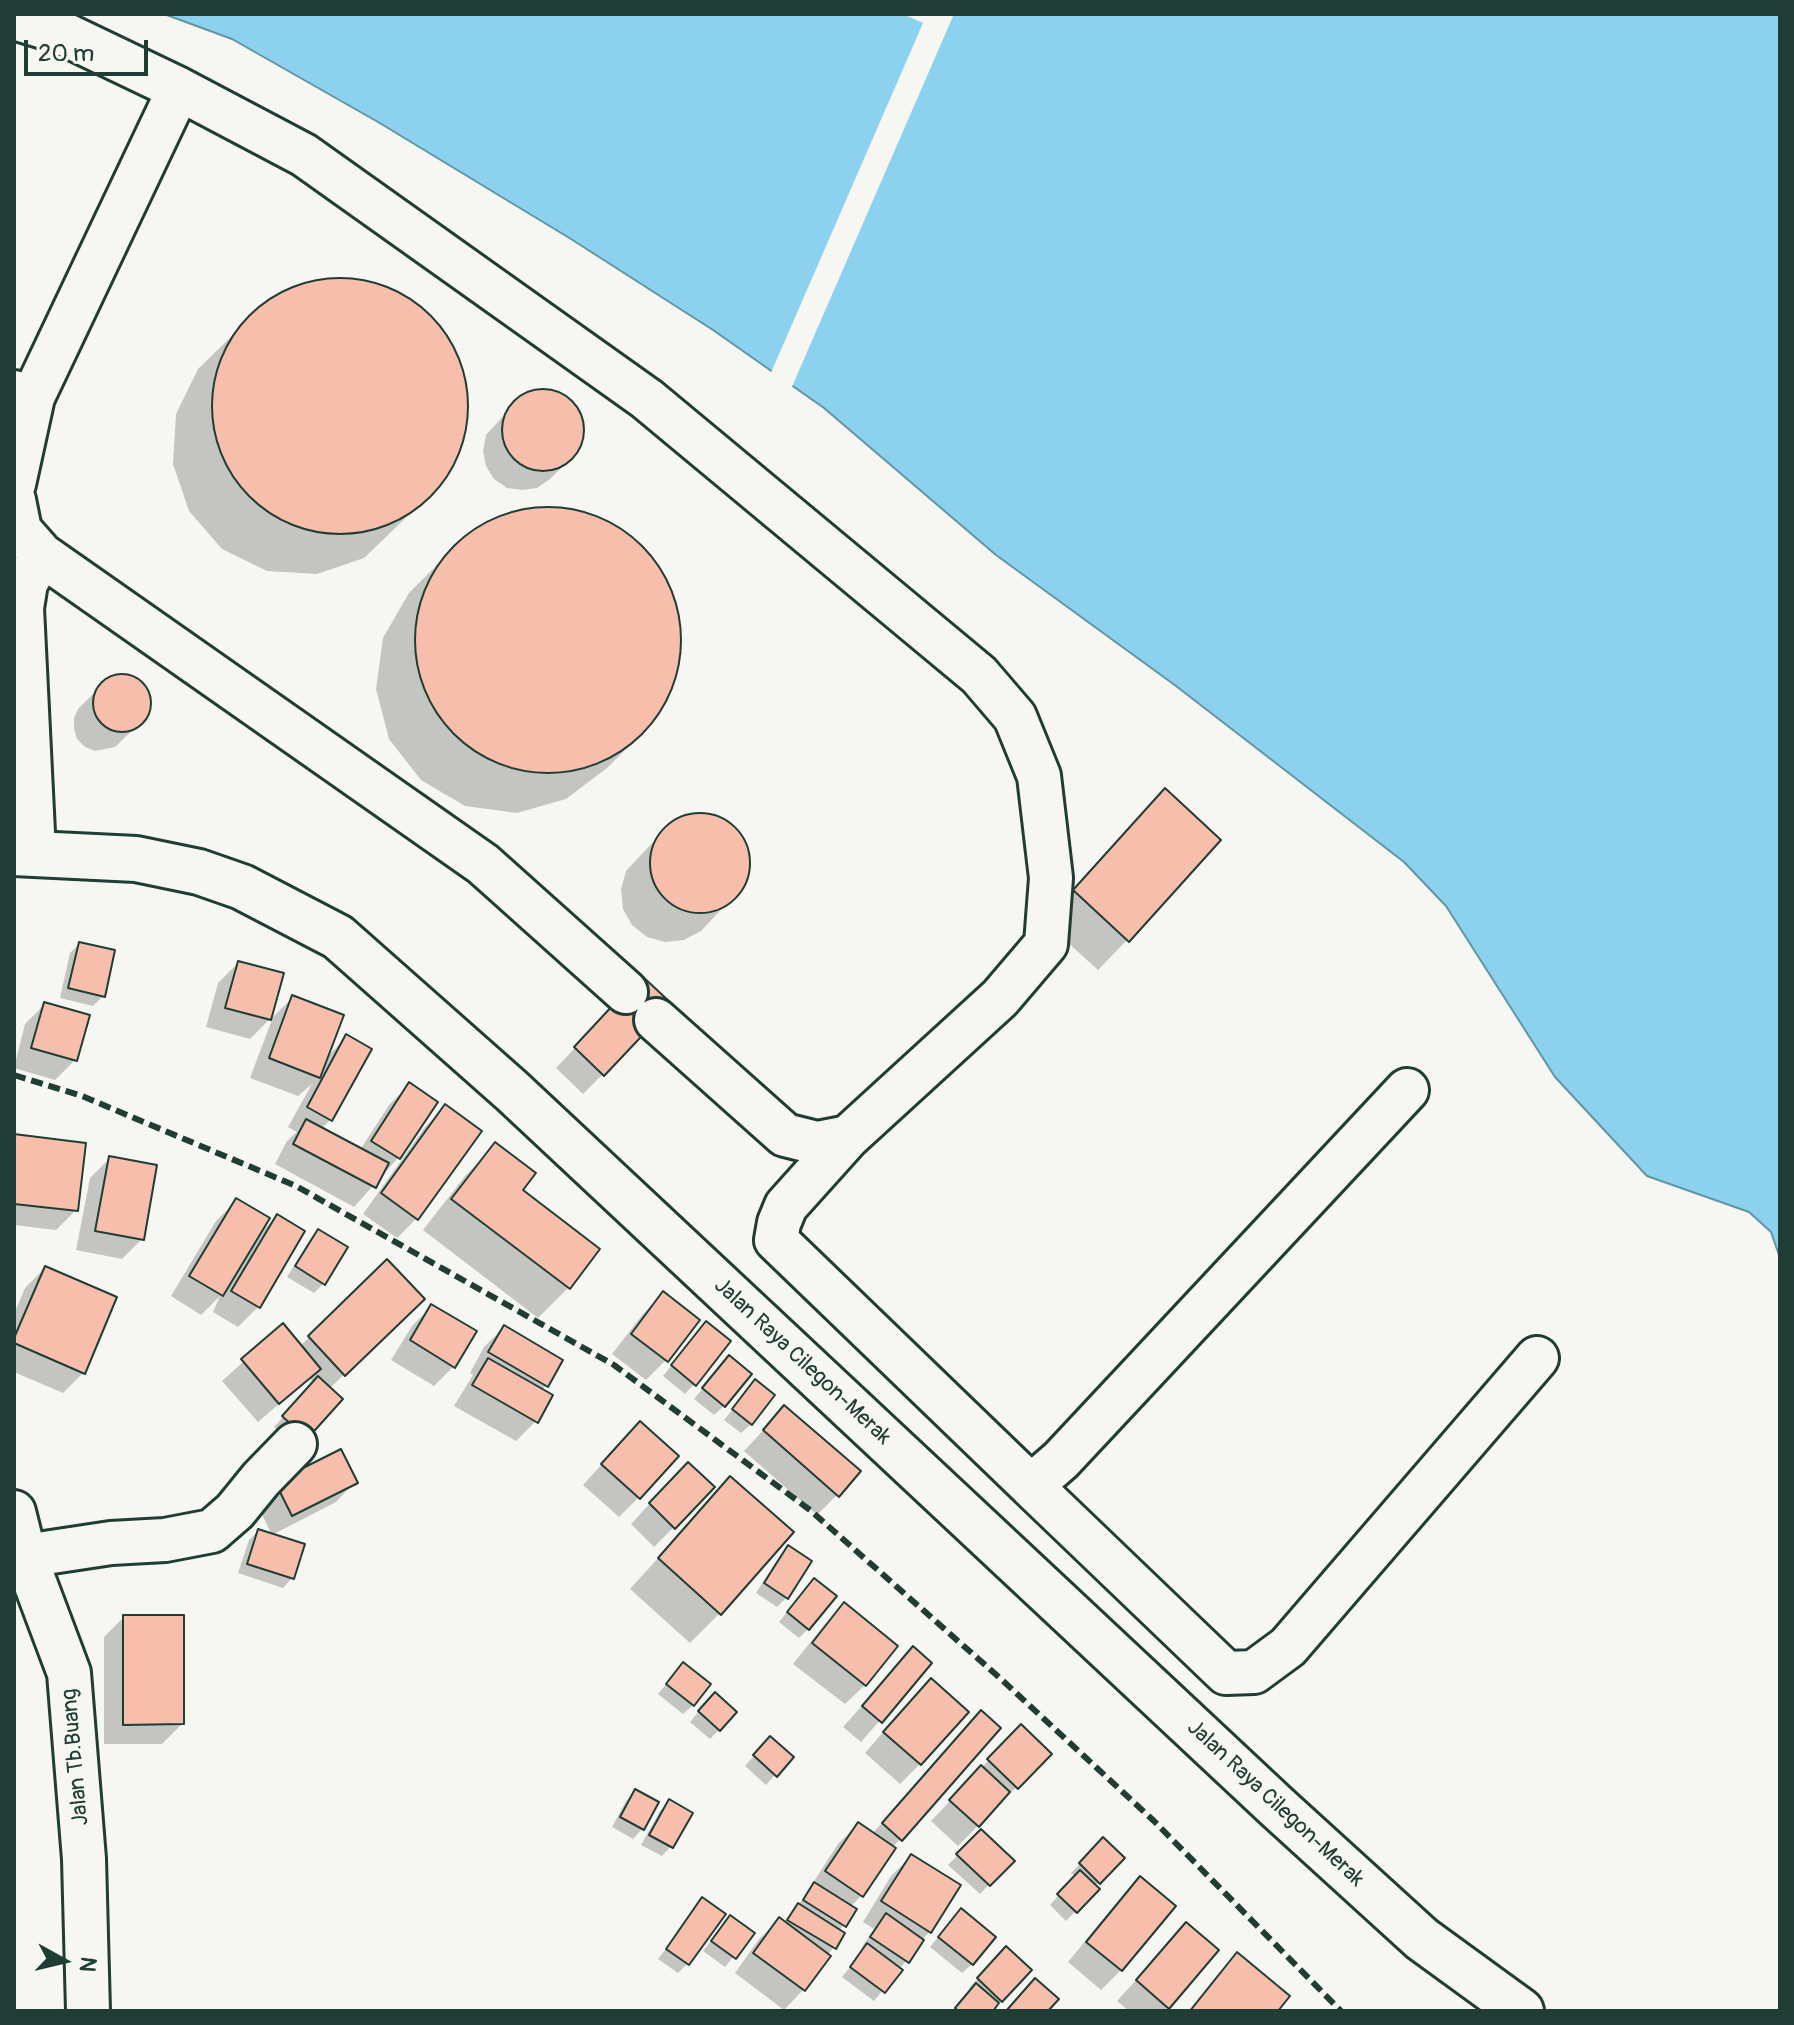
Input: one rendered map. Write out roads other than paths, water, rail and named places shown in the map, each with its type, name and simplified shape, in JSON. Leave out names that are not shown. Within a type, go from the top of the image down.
[{"type":"highway","name":"Jalan Raya Cilegon-Merak","points":[[24,853],[136,859],[199,872],[242,887],[338,937],[512,1091],[1422,1939],[1521,2011]]},
{"type":"street","points":[[14,18],[60,32],[179,89],[304,155],[647,399],[979,675],[1015,717],[1039,776],[1051,878],[1046,944],[1000,998],[848,1137],[786,1206],[776,1240],[1226,1673],[1254,1672],[1288,1647],[1537,1358]]},
{"type":"street","points":[[14,484],[24,394],[179,89]]},
{"type":"street","points":[[14,500],[20,530],[42,555],[483,864],[626,992]]},
{"type":"street","points":[[24,853],[22,608],[26,583],[42,555]]},
{"type":"street","points":[[656,1020],[785,1135],[817,1143],[848,1137]]},
{"type":"street","points":[[1031,1486],[1061,1460],[1407,1090]]},
{"type":"street","points":[[25,1556],[111,1543],[165,1540],[212,1531],[235,1511],[295,1444]]},
{"type":"street","name":"Jalan Tb.Buang","points":[[14,1512],[25,1556],[69,1673],[83,1844],[88,2011]]},
{"type":"water","points":[[164,14],[1780,14],[1780,1258],[1771,1232],[1749,1212],[1647,1176],[1555,1077],[1446,906],[1404,862],[1176,686],[996,555],[824,408],[713,330],[571,239],[378,122],[232,39]]},
{"type":"railway","points":[[14,1075],[82,1096],[296,1186],[614,1365],[810,1510],[1001,1679],[1154,1821],[1341,2011]]}]
